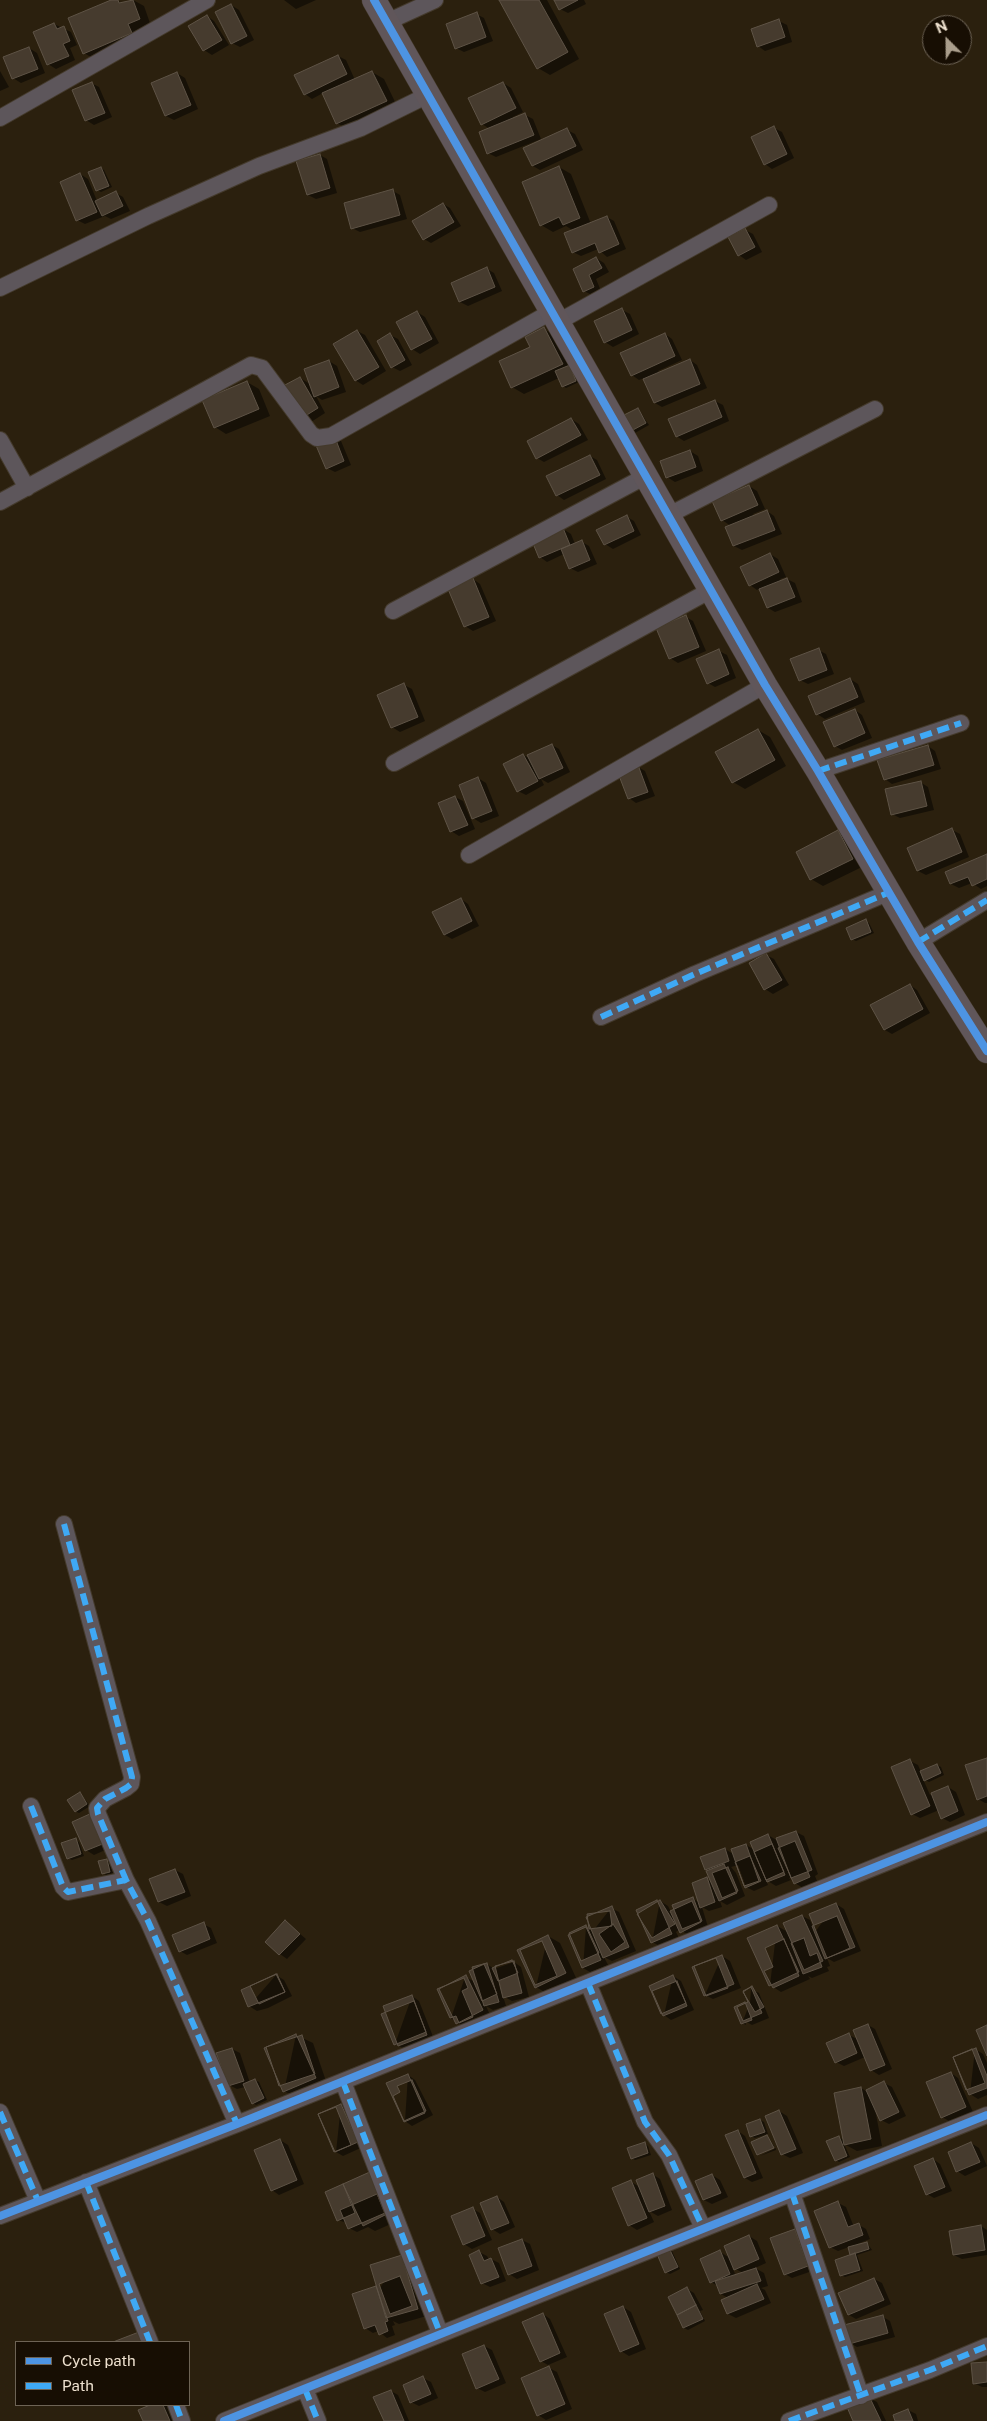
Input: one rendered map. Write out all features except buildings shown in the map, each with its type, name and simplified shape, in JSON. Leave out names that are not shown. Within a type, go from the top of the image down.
[{"type":"street","points":[[0,118],[208,0]]},
{"type":"street","points":[[374,0],[765,685],[818,771],[918,942],[987,1051]]},
{"type":"street","points":[[387,22],[436,0]]},
{"type":"street","points":[[0,288],[148,216],[259,166],[361,128],[428,95]]},
{"type":"street","points":[[0,502],[250,365],[262,368],[311,434],[316,438],[331,436],[769,205]]},
{"type":"street","points":[[667,516],[875,409]]},
{"type":"street","points":[[0,440],[27,488]]},
{"type":"street","points":[[393,611],[646,476]]},
{"type":"street","points":[[394,763],[711,590]]},
{"type":"street","points":[[469,855],[765,685]]},
{"type":"street","points":[[818,771],[961,723]]},
{"type":"street","points":[[601,1017],[694,974],[890,892]]},
{"type":"street","points":[[918,942],[987,900]]},
{"type":"street","points":[[64,1524],[132,1777],[131,1784],[106,1799],[98,1808],[98,1814],[126,1880],[148,1921],[237,2124]]},
{"type":"street","points":[[31,1806],[62,1887],[68,1892],[126,1880]]},
{"type":"street","points":[[0,2216],[343,2082],[987,1822]]},
{"type":"street","points":[[588,1983],[645,2122],[669,2155],[703,2228]]},
{"type":"street","points":[[343,2082],[440,2333]]},
{"type":"street","points":[[0,2112],[38,2201]]},
{"type":"street","points":[[224,2421],[987,2115]]},
{"type":"street","points":[[86,2182],[150,2341]]},
{"type":"street","points":[[792,2193],[861,2396]]},
{"type":"street","points":[[789,2421],[930,2370],[987,2346]]},
{"type":"street","points":[[305,2389],[318,2421]]},
{"type":"street","points":[[176,2406],[182,2421]]},
{"type":"marked path","points":[[818,771],[961,723]]},
{"type":"marked path","points":[[601,1017],[695,974],[890,892]]},
{"type":"marked path","points":[[918,942],[987,900]]},
{"type":"marked path","points":[[64,1524],[132,1777],[131,1784],[105,1799],[97,1808],[126,1880]]},
{"type":"marked path","points":[[31,1806],[63,1887],[68,1892],[126,1880],[148,1921],[237,2124]]},
{"type":"marked path","points":[[588,1983],[645,2122],[669,2155],[703,2228]]},
{"type":"marked path","points":[[343,2082],[440,2333]]},
{"type":"marked path","points":[[0,2112],[38,2201]]},
{"type":"marked path","points":[[86,2182],[150,2341]]},
{"type":"marked path","points":[[792,2193],[861,2396]]},
{"type":"marked path","points":[[789,2421],[930,2370],[987,2346]]},
{"type":"marked path","points":[[305,2389],[318,2421]]},
{"type":"marked path","points":[[176,2406],[182,2421]]},
{"type":"cycle path","points":[[374,0],[765,685],[818,771],[918,942],[987,1051]]},
{"type":"cycle path","points":[[0,2216],[237,2124],[987,1822]]},
{"type":"cycle path","points":[[224,2421],[987,2115]]}]
